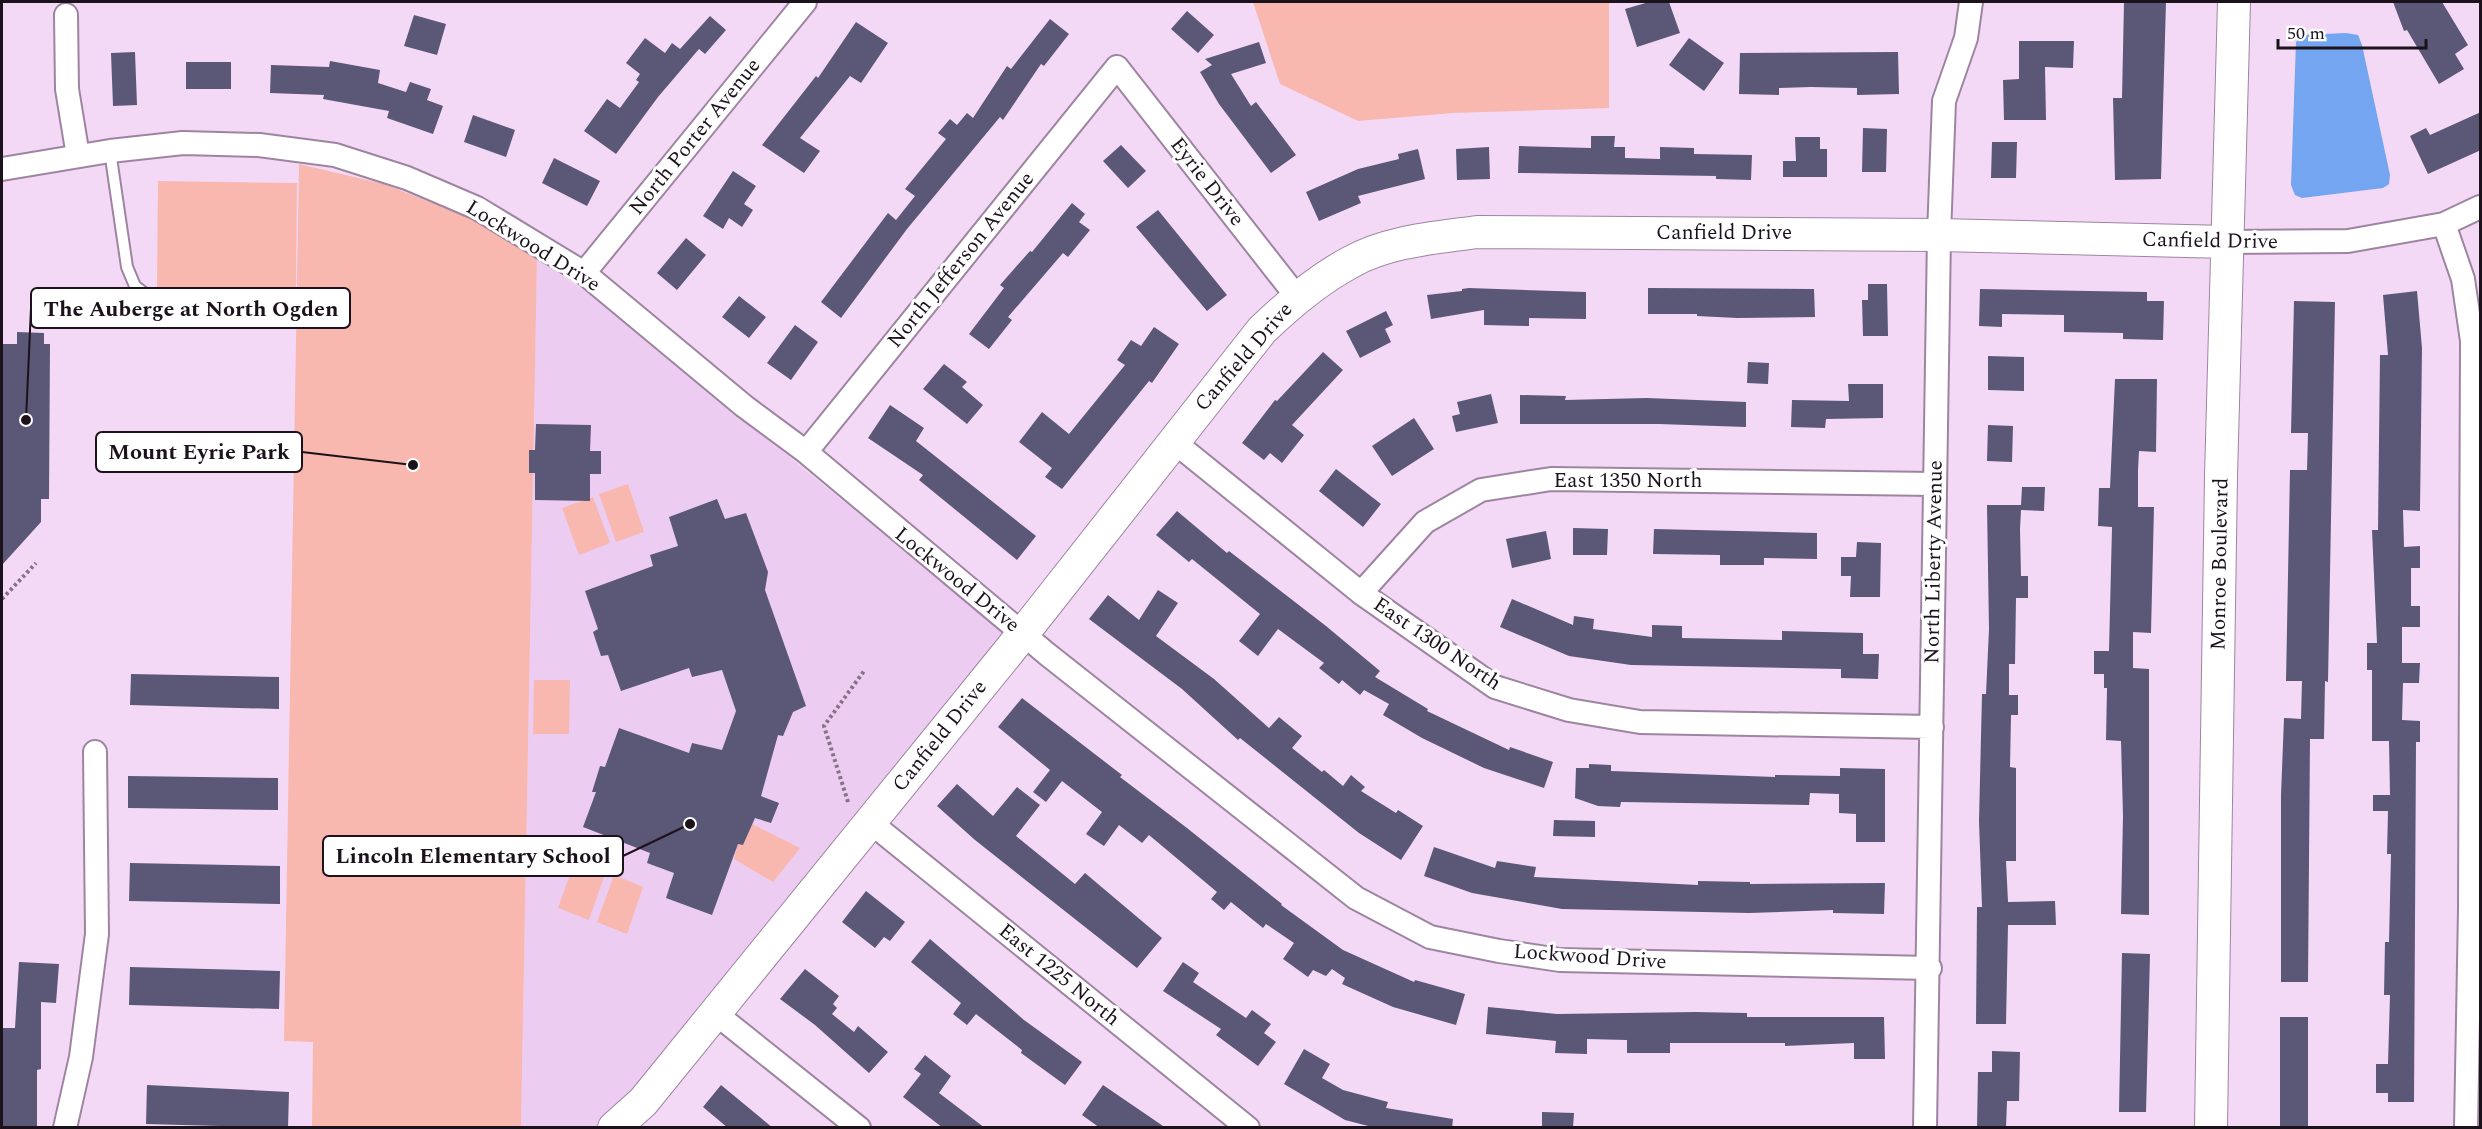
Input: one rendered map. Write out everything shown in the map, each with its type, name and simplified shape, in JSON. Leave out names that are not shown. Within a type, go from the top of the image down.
[{"type":"street","name":"North Porter Avenue","points":[[584,273],[805,2]]},
{"type":"street","name":"North Liberty Avenue","points":[[1925,1128],[1930,968],[1939,235],[1944,101],[1966,38],[1971,2]]},
{"type":"street","name":"Monroe Boulevard","points":[[2211,1128],[2227,242],[2234,2]]},
{"type":"street","points":[[66,15],[67,89],[78,156]]},
{"type":"street","name":"Eyrie Drive","points":[[1117,67],[1297,297]]},
{"type":"street","name":"North Jefferson Avenue","points":[[806,452],[1117,67]]},
{"type":"street","name":"Lockwood Drive","points":[[2,169],[110,151],[183,143],[259,145],[335,155],[407,178],[477,208],[584,273],[744,405],[806,452],[1023,634],[1356,898],[1430,937],[1560,960],[1930,968]]},
{"type":"street","name":"Canfield Drive","points":[[614,1128],[642,1102],[715,1013],[859,812],[1023,634],[1262,330],[1297,297],[1352,261],[1405,243],[1477,232],[1939,235],[2227,242],[2348,241],[2444,224],[2481,207]]},
{"type":"street","points":[[2444,224],[2463,279],[2477,393],[2475,909],[2466,1128]]},
{"type":"street","name":"East 1300 North","points":[[1173,441],[1361,593],[1495,687],[1569,710],[1640,722],[1932,727]]},
{"type":"street","name":"East 1350 North","points":[[1361,593],[1425,522],[1481,490],[1551,479],[1935,484]]},
{"type":"street","points":[[66,1128],[81,1057],[97,934],[95,752]]},
{"type":"street","name":"East 1225 North","points":[[859,812],[1248,1128]]},
{"type":"street","points":[[715,1013],[860,1128]]},
{"type":"lane","points":[[110,151],[127,267],[135,286],[159,304],[203,306],[250,302],[269,304]]},
{"type":"path","points":[[2,599],[36,563]]},
{"type":"path","points":[[859,812],[824,726],[864,671]]},
{"type":"shaded area","points":[[1253,2],[1609,2],[1609,108],[1453,113],[1358,121],[1280,84]]},
{"type":"shaded area","points":[[299,164],[384,184],[471,218],[537,259],[521,1127],[312,1127],[313,1042],[284,1041]]},
{"type":"shaded area","points":[[158,181],[297,183],[296,289],[157,287]]},
{"type":"shaded area","points":[[537,259],[590,295],[1004,632],[605,1127],[521,1128]]},
{"type":"shaded area","points":[[628,484],[644,532],[616,542],[599,494]]},
{"type":"shaded area","points":[[593,497],[610,543],[579,555],[562,508]]},
{"type":"shaded area","points":[[534,680],[570,680],[569,734],[533,734]]},
{"type":"shaded area","points":[[752,824],[800,848],[773,882],[734,859],[738,844],[743,845]]},
{"type":"shaded area","points":[[575,861],[606,871],[589,920],[558,908]]},
{"type":"shaded area","points":[[614,875],[643,887],[627,934],[597,922]]},
{"type":"water","points":[[2346,33],[2358,35],[2362,45],[2390,175],[2389,184],[2383,188],[2302,198],[2295,195],[2291,185],[2296,42],[2303,35]]},
{"type":"building","points":[[1649,2],[1669,2],[1680,33],[1637,47],[1625,9]]},
{"type":"building","points":[[2124,2],[2166,2],[2161,179],[2115,180],[2113,98],[2122,98]]},
{"type":"building","points":[[2393,2],[2442,2],[2468,45],[2455,54],[2464,69],[2439,84],[2407,30],[2404,31]]},
{"type":"building","points":[[1187,11],[1214,35],[1198,53],[1171,29]]},
{"type":"building","points":[[414,15],[446,24],[437,55],[404,46]]},
{"type":"building","points":[[710,16],[726,30],[705,54],[699,49],[658,97],[616,154],[584,131],[607,99],[620,108],[639,82],[636,80],[640,74],[626,63],[645,38],[665,53],[672,43],[680,49]]},
{"type":"building","points":[[1050,19],[1069,34],[1044,66],[1041,64],[1003,120],[1000,117],[907,229],[841,318],[821,302],[888,213],[896,220],[915,196],[905,189],[946,139],[938,133],[950,119],[957,125],[967,113],[973,118],[1007,66],[1011,69]]},
{"type":"building","points":[[856,22],[888,43],[861,83],[850,76],[800,138],[820,151],[804,173],[762,145],[816,76],[818,78]]},
{"type":"building","points":[[1689,38],[1724,63],[1704,91],[1669,65]]},
{"type":"building","points":[[2019,41],[2074,41],[2073,68],[2045,67],[2046,120],[2004,120],[2003,80],[2019,79]]},
{"type":"building","points":[[1259,42],[1266,63],[1231,74],[1251,106],[1256,102],[1296,155],[1271,173],[1219,104],[1200,72],[1212,65],[1205,59]]},
{"type":"building","points":[[135,52],[137,105],[113,106],[111,53]]},
{"type":"building","points":[[1898,52],[1899,94],[1857,95],[1857,88],[1811,87],[1779,88],[1779,95],[1739,94],[1740,53]]},
{"type":"building","points":[[330,61],[380,70],[378,83],[406,92],[410,82],[431,89],[427,100],[443,106],[433,134],[387,118],[389,111],[323,99],[324,95],[270,93],[271,65],[329,67]]},
{"type":"building","points":[[186,62],[231,62],[231,89],[186,89]]},
{"type":"building","points":[[2481,112],[2481,150],[2428,174],[2410,136],[2426,128],[2430,135]]},
{"type":"building","points":[[473,115],[515,130],[506,157],[464,142]]},
{"type":"building","points":[[1863,128],[1887,129],[1886,172],[1862,172]]},
{"type":"building","points":[[1591,136],[1615,136],[1614,147],[1625,147],[1625,158],[1660,159],[1660,147],[1694,148],[1694,154],[1752,155],[1751,180],[1716,179],[1716,176],[1518,173],[1519,146],[1591,148]]},
{"type":"building","points":[[1795,137],[1820,137],[1820,149],[1827,149],[1827,177],[1783,177],[1783,161],[1796,161]]},
{"type":"building","points":[[1992,142],[2017,142],[2016,178],[1991,178]]},
{"type":"building","points":[[1121,145],[1146,171],[1128,188],[1103,161]]},
{"type":"building","points":[[1489,147],[1490,179],[1457,180],[1456,149]]},
{"type":"building","points":[[1418,149],[1425,179],[1358,196],[1361,203],[1319,221],[1306,192],[1358,169],[1399,159],[1398,154]]},
{"type":"building","points":[[554,158],[600,181],[587,206],[542,183]]},
{"type":"building","points":[[733,171],[756,186],[744,204],[753,210],[742,227],[729,218],[723,229],[703,216]]},
{"type":"building","points":[[1072,203],[1085,214],[1079,222],[1090,230],[1068,257],[1063,253],[1008,317],[1012,320],[989,349],[969,334],[1004,288],[1000,285],[1030,251],[1032,252]]},
{"type":"building","points":[[1158,210],[1227,295],[1207,311],[1136,227]]},
{"type":"building","points":[[686,238],[706,255],[677,290],[657,273]]},
{"type":"building","points":[[1868,284],[1887,284],[1888,336],[1863,336],[1862,300],[1868,300]]},
{"type":"building","points":[[1648,288],[1814,289],[1815,317],[1737,318],[1697,316],[1697,314],[1648,314]]},
{"type":"building","points":[[1462,289],[1586,292],[1586,319],[1529,318],[1529,326],[1484,325],[1484,310],[1431,319],[1427,295],[1462,291]]},
{"type":"building","points":[[1980,289],[2147,292],[2147,301],[2164,301],[2163,340],[2123,339],[2123,333],[2064,332],[2064,315],[2002,314],[2002,327],[1979,326]]},
{"type":"building","points":[[2417,291],[2422,348],[2420,511],[2403,510],[2404,547],[2420,546],[2420,568],[2411,568],[2411,606],[2420,606],[2420,627],[2402,627],[2402,663],[2420,663],[2419,683],[2403,683],[2402,720],[2420,721],[2420,742],[2416,742],[2414,1102],[2388,1102],[2388,1093],[2376,1093],[2376,1064],[2388,1064],[2390,995],[2384,995],[2385,942],[2389,942],[2391,854],[2387,854],[2388,811],[2373,811],[2373,795],[2390,795],[2389,741],[2372,741],[2372,670],[2367,670],[2367,643],[2377,643],[2372,530],[2378,530],[2380,355],[2388,355],[2383,295]]},
{"type":"building","points":[[739,296],[766,317],[749,338],[722,317]]},
{"type":"building","points":[[2294,301],[2335,302],[2328,682],[2325,681],[2324,739],[2310,739],[2308,982],[2281,982],[2281,795],[2284,718],[2301,719],[2302,681],[2286,681],[2290,470],[2307,470],[2308,433],[2291,433]]},
{"type":"building","points":[[1386,311],[1393,325],[1385,329],[1391,342],[1360,358],[1346,331]]},
{"type":"building","points":[[795,325],[818,342],[791,380],[767,363]]},
{"type":"building","points":[[1154,327],[1179,344],[1152,383],[1149,381],[1062,489],[1045,477],[1052,468],[1019,442],[1042,412],[1069,434],[1125,365],[1117,360],[1131,340],[1141,346]]},
{"type":"building","points":[[17,332],[44,333],[44,344],[50,344],[49,499],[41,499],[41,522],[2,565],[2,344],[17,344]]},
{"type":"building","points":[[1323,352],[1343,370],[1292,425],[1304,435],[1282,463],[1270,453],[1264,460],[1242,443],[1275,400],[1277,401]]},
{"type":"building","points":[[1988,356],[2024,357],[2024,391],[1988,390]]},
{"type":"building","points":[[1748,362],[1769,363],[1768,384],[1747,383]]},
{"type":"building","points":[[944,364],[967,382],[962,387],[983,405],[967,424],[923,389]]},
{"type":"building","points":[[2115,379],[2157,379],[2156,452],[2139,451],[2138,470],[2138,507],[2154,507],[2151,633],[2133,632],[2133,668],[2149,669],[2149,915],[2121,914],[2123,816],[2121,741],[2106,740],[2107,688],[2104,688],[2104,674],[2094,674],[2094,651],[2109,651],[2112,527],[2098,526],[2099,488],[2110,488]]},
{"type":"building","points":[[1848,384],[1883,384],[1883,418],[1826,419],[1825,428],[1791,427],[1792,400],[1849,401]]},
{"type":"building","points":[[1491,394],[1498,423],[1456,432],[1452,416],[1460,414],[1457,402]]},
{"type":"building","points":[[1520,395],[1566,396],[1565,400],[1647,398],[1746,402],[1746,427],[1659,424],[1520,424]]},
{"type":"building","points":[[890,405],[924,428],[916,441],[1036,536],[1017,560],[919,480],[923,475],[868,438]]},
{"type":"building","points":[[1414,418],[1434,449],[1392,476],[1372,446]]},
{"type":"building","points":[[536,424],[591,425],[590,451],[601,451],[601,474],[590,474],[590,501],[535,500],[535,473],[529,473],[529,450],[535,450]]},
{"type":"building","points":[[1988,425],[2013,426],[2012,462],[1987,461]]},
{"type":"building","points":[[1336,469],[1381,504],[1363,527],[1319,491]]},
{"type":"building","points":[[2022,487],[2045,487],[2044,511],[2021,510],[2021,576],[2028,576],[2028,598],[2016,598],[2015,664],[2009,664],[2009,695],[2018,695],[2018,715],[2011,715],[2010,767],[2016,768],[2016,861],[2006,861],[2008,902],[2055,901],[2056,925],[2008,925],[2006,1024],[1976,1024],[1977,907],[1982,907],[1979,821],[1982,694],[1986,694],[1989,629],[1987,505],[2021,505]]},
{"type":"building","points":[[717,499],[725,519],[746,513],[768,572],[765,590],[806,706],[793,712],[783,736],[778,735],[761,796],[779,803],[771,823],[755,818],[743,845],[738,844],[712,915],[666,898],[674,873],[647,863],[650,853],[583,827],[596,792],[592,792],[600,766],[605,767],[619,728],[689,753],[692,743],[722,750],[736,711],[722,670],[692,677],[689,668],[621,691],[608,655],[601,656],[593,632],[598,629],[585,591],[653,566],[650,555],[678,546],[669,517]]},
{"type":"building","points":[[1177,511],[1227,553],[1229,551],[1380,671],[1375,677],[1428,709],[1427,711],[1509,750],[1510,747],[1553,762],[1544,788],[1484,768],[1422,738],[1383,715],[1389,704],[1364,690],[1360,695],[1342,680],[1339,684],[1319,668],[1324,663],[1278,629],[1258,656],[1239,641],[1260,614],[1192,559],[1189,562],[1156,535]]},
{"type":"building","points":[[1573,528],[1608,529],[1607,555],[1573,555]]},
{"type":"building","points":[[1654,529],[1817,533],[1817,559],[1764,558],[1764,565],[1720,565],[1720,555],[1653,554]]},
{"type":"building","points":[[1546,531],[1551,559],[1512,568],[1506,539]]},
{"type":"building","points":[[1857,542],[1881,543],[1880,597],[1850,597],[1851,576],[1841,576],[1841,557],[1856,557]]},
{"type":"building","points":[[1158,590],[1178,603],[1156,636],[1214,679],[1269,728],[1279,717],[1302,736],[1292,748],[1322,772],[1324,770],[1343,786],[1351,775],[1365,787],[1361,791],[1396,813],[1398,810],[1423,826],[1401,860],[1359,833],[1240,738],[1238,740],[1182,689],[1089,619],[1108,595],[1139,620]]},
{"type":"building","points":[[1512,599],[1573,625],[1574,616],[1594,619],[1593,629],[1652,637],[1652,625],[1682,626],[1682,638],[1782,640],[1782,631],[1863,633],[1863,654],[1879,654],[1878,679],[1841,678],[1841,669],[1631,665],[1569,656],[1500,627]]},
{"type":"building","points":[[131,674],[279,677],[279,709],[130,705]]},
{"type":"building","points":[[1022,698],[1122,775],[1120,777],[1281,905],[1343,950],[1414,982],[1415,980],[1465,994],[1456,1025],[1393,1007],[1342,984],[1345,978],[1332,969],[1326,976],[1313,970],[1308,977],[1283,959],[1294,943],[1266,924],[1263,928],[1231,902],[1224,910],[1211,899],[1217,892],[1149,835],[1142,843],[1119,825],[1104,846],[1086,834],[1102,812],[1062,781],[1046,802],[1033,792],[1050,770],[998,727]]},
{"type":"building","points":[[1589,764],[1611,765],[1611,771],[1775,777],[1775,775],[1840,776],[1840,768],[1885,769],[1885,842],[1856,842],[1856,814],[1839,813],[1839,794],[1810,793],[1809,805],[1621,802],[1620,807],[1598,806],[1575,798],[1576,768],[1589,768]]},
{"type":"building","points":[[128,776],[278,778],[278,810],[128,808]]},
{"type":"building","points":[[957,784],[993,816],[1017,787],[1040,805],[1016,836],[1075,884],[1085,873],[1162,938],[1137,968],[975,840],[937,806]]},
{"type":"building","points":[[1554,820],[1595,821],[1595,837],[1553,836]]},
{"type":"building","points":[[1434,847],[1495,868],[1497,861],[1536,867],[1534,877],[1698,885],[1698,881],[1750,882],[1750,884],[1885,883],[1884,914],[1833,913],[1833,910],[1749,913],[1562,909],[1472,893],[1424,876]]},
{"type":"building","points":[[130,863],[280,866],[280,904],[129,901]]},
{"type":"building","points":[[866,891],[905,922],[890,941],[884,937],[875,948],[842,922]]},
{"type":"building","points":[[930,939],[1024,1020],[1082,1062],[1065,1085],[1021,1053],[1022,1050],[976,1014],[967,1025],[953,1014],[961,1003],[911,962]]},
{"type":"building","points":[[2122,953],[2150,954],[2146,1112],[2119,1112]]},
{"type":"building","points":[[19,962],[59,964],[56,1003],[41,1002],[41,1069],[37,1070],[37,1128],[2,1128],[2,1028],[15,1028]]},
{"type":"building","points":[[1183,962],[1199,973],[1193,982],[1246,1018],[1252,1010],[1271,1024],[1264,1033],[1276,1042],[1258,1066],[1216,1035],[1221,1029],[1163,991]]},
{"type":"building","points":[[130,967],[280,971],[279,1009],[129,1005]]},
{"type":"building","points":[[805,969],[839,996],[833,1004],[837,1008],[832,1014],[854,1032],[858,1026],[888,1052],[869,1073],[815,1025],[780,999]]},
{"type":"building","points":[[1488,1007],[1557,1014],[1695,1012],[1747,1013],[1747,1017],[1884,1017],[1885,1059],[1854,1059],[1854,1043],[1785,1046],[1785,1043],[1670,1043],[1670,1053],[1627,1053],[1627,1040],[1587,1039],[1587,1054],[1555,1053],[1556,1041],[1486,1034]]},
{"type":"building","points":[[2280,1017],[2308,1017],[2308,1128],[2280,1128]]},
{"type":"building","points":[[1304,1049],[1330,1064],[1322,1078],[1343,1090],[1388,1102],[1386,1108],[1453,1119],[1452,1128],[1376,1128],[1345,1120],[1284,1084]]},
{"type":"building","points":[[1992,1051],[2020,1052],[2019,1101],[2007,1101],[2006,1128],[1977,1128],[1978,1072],[1992,1072]]},
{"type":"building","points":[[925,1055],[951,1076],[939,1093],[985,1128],[943,1128],[903,1097],[921,1074],[914,1069]]},
{"type":"building","points":[[147,1085],[289,1092],[288,1128],[146,1124]]},
{"type":"building","points":[[721,1085],[773,1128],[728,1128],[703,1107]]},
{"type":"building","points":[[1103,1085],[1166,1128],[1100,1128],[1082,1115]]},
{"type":"building","points":[[1542,1112],[1574,1113],[1573,1128],[1542,1128]]},
{"type":"place","name":"The Auberge at North Ogden","points":[[26,420]]},
{"type":"place","name":"Mount Eyrie Park","points":[[413,465]]},
{"type":"place","name":"Lincoln Elementary School","points":[[690,824]]}]
